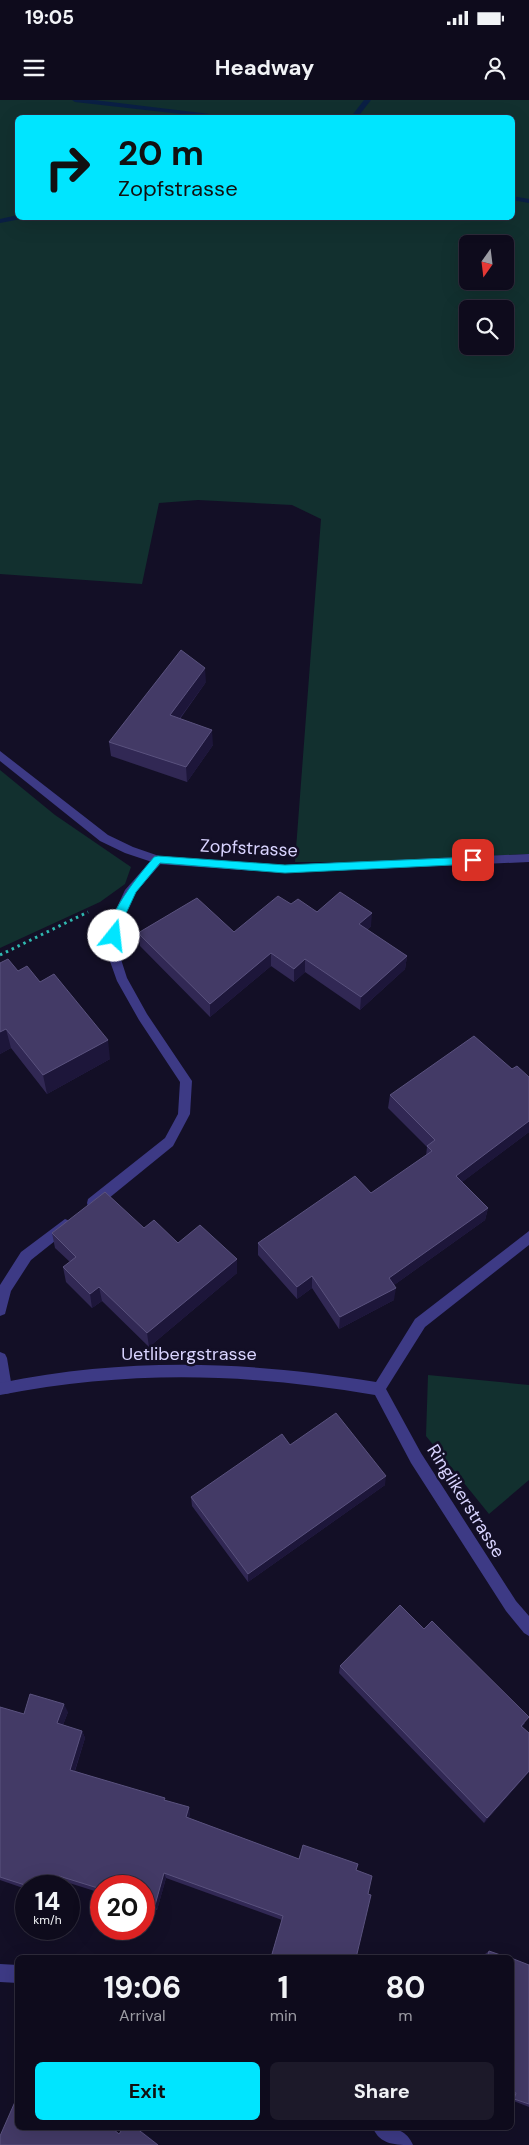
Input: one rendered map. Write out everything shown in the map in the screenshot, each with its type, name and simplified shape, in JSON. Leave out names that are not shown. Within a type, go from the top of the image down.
[{"type":"street","name":"Zopfstrasse","points":[[0,755],[104,838],[129,850],[158,860],[285,869],[529,858]]},
{"type":"street","points":[[0,1310],[5,1289],[26,1256],[169,1142],[184,1114],[186,1081],[143,1017],[121,978],[112,950],[116,922],[131,890],[158,860]]},
{"type":"street","points":[[379,1389],[420,1323],[529,1237]]},
{"type":"street","points":[[0,1358],[2,1389]]},
{"type":"street","name":"Uetlibergstrasse","points":[[2,1389],[70,1376],[164,1370],[232,1371],[304,1377],[379,1389]]},
{"type":"street","name":"Ringlikerstrasse","points":[[379,1389],[416,1458],[511,1606],[529,1628]]},
{"type":"street","points":[[0,1973],[15,1974]]},
{"type":"street","points":[[385,2130],[404,2145]]},
{"type":"path","points":[[0,955],[131,890]]},
{"type":"green space","points":[[0,100],[529,100],[529,854],[379,862],[295,862],[321,519],[292,505],[198,500],[159,503],[142,584],[0,574]]},
{"type":"green space","points":[[0,770],[55,815],[131,867],[125,884],[100,902],[0,948]]},
{"type":"green space","points":[[428,1375],[529,1385],[529,1480],[489,1514],[426,1436]]},
{"type":"building","points":[[181,650],[205,668],[170,715],[212,730],[186,767],[109,742]]},
{"type":"building","points":[[340,892],[372,913],[359,924],[407,956],[361,997],[305,959],[294,969],[271,953],[210,1004],[138,933],[197,898],[234,932],[278,896],[291,904],[298,899],[317,912]]},
{"type":"building","points":[[8,959],[18,971],[27,966],[40,982],[54,974],[108,1040],[43,1075],[6,1029],[0,1032],[0,963]]},
{"type":"building","points":[[474,1036],[512,1069],[517,1066],[529,1077],[529,1121],[456,1176],[488,1208],[389,1278],[396,1288],[340,1317],[312,1276],[297,1287],[258,1243],[355,1176],[371,1193],[432,1151],[427,1146],[435,1140],[390,1095]]},
{"type":"building","points":[[105,1192],[144,1228],[154,1220],[178,1243],[200,1225],[237,1259],[147,1333],[99,1287],[90,1294],[63,1267],[76,1257],[52,1233]]},
{"type":"building","points":[[336,1413],[386,1476],[248,1574],[191,1497],[282,1434],[290,1445]]},
{"type":"building","points":[[400,1605],[424,1629],[432,1621],[529,1717],[521,1726],[529,1733],[529,1771],[487,1818],[340,1666]]},
{"type":"building","points":[[30,1694],[64,1704],[57,1723],[82,1731],[70,1770],[189,1807],[186,1817],[299,1859],[303,1845],[358,1864],[356,1870],[372,1876],[368,1894],[371,1895],[357,1955],[274,1955],[272,1954],[283,1916],[164,1873],[155,1905],[155,1875],[90,1875],[90,1886],[80,1882],[80,1875],[15,1875],[15,1882],[0,1877],[0,1707],[24,1714]]},
{"type":"building","points":[[489,1951],[500,1955],[488,1955]]},
{"type":"building","points":[[514,1959],[529,1965],[529,2104],[514,2099],[516,2093],[514,2092]]},
{"type":"building","points":[[15,2102],[15,2130],[114,2130],[119,2134],[122,2130],[139,2130],[158,2145],[0,2145],[0,2136]]},
{"type":"waterway","points":[[75,100],[212,115]]},
{"type":"waterway","points":[[356,115],[368,100]]},
{"type":"waterway","points":[[515,199],[529,201]]},
{"type":"waterway","points":[[0,221],[15,218]]},
{"type":"route","points":[[114,936],[116,922],[131,890],[158,860],[285,869],[473,860]]}]
